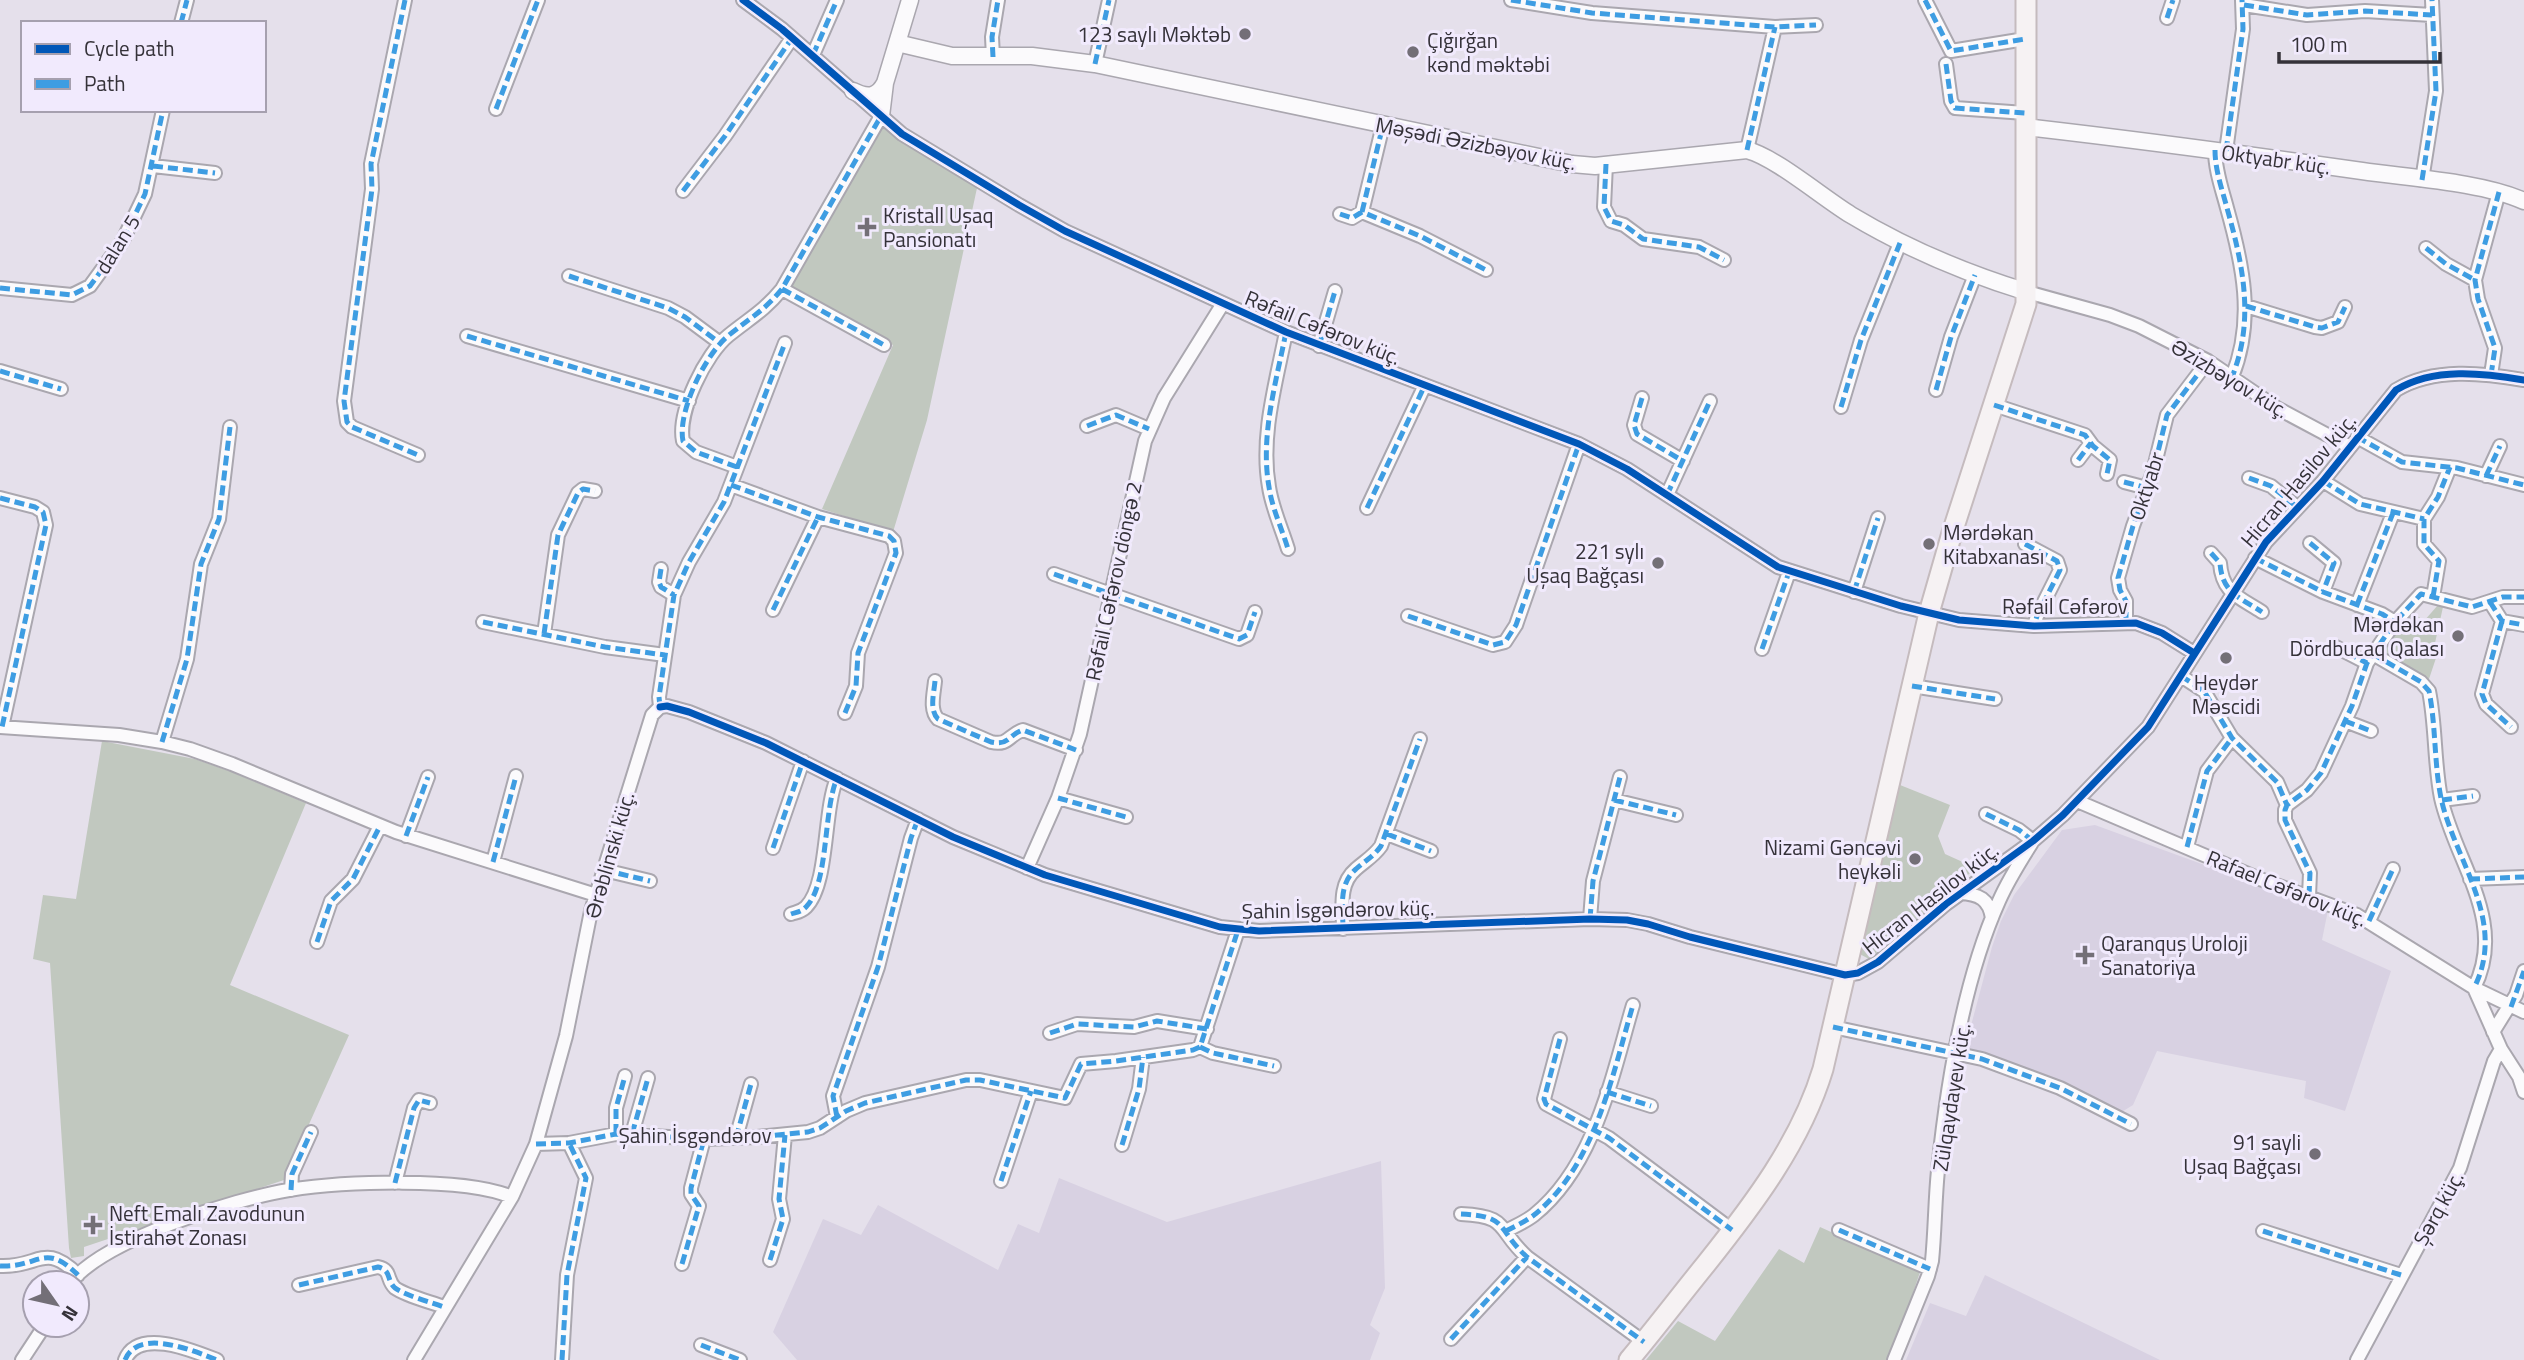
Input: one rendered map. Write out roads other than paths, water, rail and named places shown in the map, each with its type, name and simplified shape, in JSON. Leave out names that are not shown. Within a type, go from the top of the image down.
[{"type":"main road","points":[[1629,1360],[1732,1230],[1790,1146],[1807,1115],[1821,1077],[1929,614],[2024,311],[2027,292],[2026,0]]},
{"type":"street","points":[[182,21],[187,0]]},
{"type":"street","points":[[405,0],[370,164],[372,189],[344,401],[347,422],[352,427],[418,455]]},
{"type":"street","points":[[496,109],[538,0]]},
{"type":"street","points":[[813,55],[837,0]]},
{"type":"street","points":[[737,467],[696,452],[684,441],[682,422],[688,401],[720,343],[761,313],[782,289],[881,116],[885,83],[910,0]]},
{"type":"street","points":[[993,57],[992,37],[998,0]]},
{"type":"street","points":[[1095,64],[1109,0]]},
{"type":"street","points":[[1511,0],[1591,13],[1775,27],[1816,26]]},
{"type":"street","points":[[1925,0],[1951,51],[2025,39]]},
{"type":"street","points":[[2167,18],[2173,0]]},
{"type":"street","points":[[2422,180],[2436,91],[2431,0]]},
{"type":"street","name":"Rəfail Cəfərov küç.","points":[[748,1],[902,134],[1065,231],[1222,305],[1319,346],[1579,444],[1618,464],[1752,552],[1789,572],[1929,614]]},
{"type":"street","points":[[2232,377],[2242,348],[2246,306],[2238,249],[2216,166],[2243,29],[2243,2],[2307,15],[2365,11],[2432,15]]},
{"type":"street","points":[[1775,27],[1747,150],[1769,160],[1837,206],[1900,243],[1975,275],[2027,292]]},
{"type":"street","points":[[683,191],[725,136],[792,38]]},
{"type":"street","name":"Məşədi Əzizbəyov küç.","points":[[897,43],[937,54],[1032,56],[1095,64],[1572,164],[1606,164],[1747,150]]},
{"type":"street","points":[[1946,64],[1951,101],[1955,108],[2025,120]]},
{"type":"street","points":[[853,91],[862,96],[873,96],[885,83]]},
{"type":"street","name":"dalan 5","points":[[0,288],[72,295],[90,286],[122,242],[145,194],[163,112]]},
{"type":"street","name":"Oktyabr küç.","points":[[2025,120],[2499,192],[2524,201]]},
{"type":"street","points":[[1340,214],[1352,218],[1358,217],[1362,212],[1383,125]]},
{"type":"street","points":[[1606,164],[1604,207],[1611,221],[1624,225],[1643,239],[1699,247],[1724,260]]},
{"type":"street","points":[[153,166],[215,173]]},
{"type":"street","points":[[2491,375],[2495,348],[2478,299],[2475,280],[2499,192]]},
{"type":"street","points":[[1362,212],[1420,236],[1486,271]]},
{"type":"street","points":[[1841,407],[1861,340],[1900,243]]},
{"type":"street","points":[[2426,248],[2446,264],[2475,280]]},
{"type":"street","points":[[1936,390],[1951,337],[1975,275]]},
{"type":"street","points":[[569,276],[668,308],[720,343]]},
{"type":"street","points":[[782,289],[884,345]]},
{"type":"street","points":[[1319,346],[1335,291]]},
{"type":"street","name":"Əzizbəyov küç.","points":[[2027,292],[2127,321],[2208,361],[2277,408],[2402,462],[2450,467],[2524,485]]},
{"type":"street","name":"Rəfail Cəfərov döngə 2","points":[[1027,868],[1076,750],[1140,456],[1149,429],[1176,376],[1222,305]]},
{"type":"street","points":[[2246,306],[2322,328],[2338,322],[2345,307]]},
{"type":"street","points":[[1286,332],[1266,453],[1269,489],[1288,549]]},
{"type":"street","points":[[467,336],[688,401]]},
{"type":"street","name":"Ərəblinski küç.","points":[[414,1360],[512,1197],[536,1144],[560,1062],[596,895],[652,715],[660,707],[659,697],[674,595],[731,485],[785,343]]},
{"type":"street","name":"Oktyabr","points":[[2126,622],[2126,601],[2118,578],[2167,415],[2208,361]]},
{"type":"street","points":[[0,371],[61,389]]},
{"type":"street","name":"Hicran Hasilov küç.","points":[[1845,975],[1858,973],[1878,962],[1960,894],[2033,841],[2077,801],[2148,727],[2275,530],[2323,481],[2390,396],[2402,386],[2447,374],[2491,375],[2524,380]]},
{"type":"street","points":[[1367,508],[1424,387]]},
{"type":"street","points":[[1642,398],[1634,425],[1637,434],[1683,461]]},
{"type":"street","points":[[1667,495],[1710,401]]},
{"type":"street","points":[[1994,405],[2085,435],[2110,460],[2107,474]]},
{"type":"street","points":[[1087,426],[1116,415],[1149,429]]},
{"type":"street","points":[[162,742],[187,659],[198,575],[219,519],[230,427]]},
{"type":"street","points":[[2078,460],[2091,443]]},
{"type":"street","points":[[1408,616],[1493,645],[1505,642],[1517,625],[1579,444]]},
{"type":"street","points":[[2486,476],[2500,446]]},
{"type":"street","points":[[2433,597],[2439,561],[2424,544],[2424,519],[2442,491],[2450,467]]},
{"type":"street","points":[[2249,478],[2271,486],[2297,507]]},
{"type":"street","points":[[2323,481],[2360,504],[2424,519]]},
{"type":"street","points":[[2124,482],[2147,488]]},
{"type":"street","points":[[731,485],[818,517],[888,536],[897,547],[858,653],[856,686],[845,713]]},
{"type":"street","points":[[544,634],[558,536],[578,493],[583,489],[595,491]]},
{"type":"street","points":[[0,498],[35,507],[43,512],[46,525],[1,727],[162,742],[222,760],[380,826],[596,895]]},
{"type":"street","points":[[2357,605],[2393,513]]},
{"type":"street","points":[[772,610],[818,517]]},
{"type":"street","points":[[1854,592],[1878,518]]},
{"type":"street","points":[[2310,543],[2334,563],[2323,592]]},
{"type":"street","points":[[2025,544],[2057,561],[2060,570],[2034,626]]},
{"type":"street","points":[[2211,552],[2220,563],[2220,575],[2232,593],[2262,612]]},
{"type":"street","points":[[2255,558],[2323,592],[2395,622]]},
{"type":"street","points":[[661,569],[660,587],[674,595]]},
{"type":"street","points":[[1762,649],[1789,572]]},
{"type":"street","points":[[1054,573],[1239,639],[1247,635],[1255,611]]},
{"type":"street","points":[[2309,896],[2311,873],[2285,820],[2287,805],[2307,790],[2321,773],[2370,658],[2395,622],[2418,596],[2424,594],[2473,607],[2503,597],[2524,597]]},
{"type":"street","points":[[2490,602],[2502,621],[2524,625]]},
{"type":"street","name":"Rəfail Cəfərov","points":[[1929,614],[1967,621],[2034,626],[2126,622],[2155,629],[2194,653]]},
{"type":"street","points":[[2502,621],[2482,694],[2486,704],[2511,727]]},
{"type":"street","points":[[483,622],[605,647],[665,655]]},
{"type":"street","points":[[2334,646],[2370,658],[2421,682],[2429,691],[2442,800],[2470,879],[2486,938],[2484,966],[2474,988],[2524,1092]]},
{"type":"street","points":[[2181,676],[2204,691],[2232,738],[2277,782],[2287,805]]},
{"type":"street","points":[[935,681],[933,708],[938,719],[991,742],[1000,744],[1023,730],[1076,750]]},
{"type":"street","points":[[1912,686],[1995,699]]},
{"type":"street","name":"Şahin İsgəndərov küç.","points":[[660,707],[674,707],[710,720],[803,761],[968,844],[1027,868],[1069,883],[1238,930],[1627,920],[1845,975]]},
{"type":"street","points":[[2345,721],[2371,731]]},
{"type":"street","points":[[2187,847],[2207,771],[2232,738]]},
{"type":"street","points":[[1343,929],[1343,894],[1349,876],[1374,856],[1387,834],[1420,739]]},
{"type":"street","points":[[773,848],[803,761]]},
{"type":"street","points":[[493,862],[516,776]]},
{"type":"street","points":[[406,835],[428,777]]},
{"type":"street","points":[[1590,919],[1593,881],[1620,777]]},
{"type":"street","points":[[791,914],[807,907],[816,888],[829,799],[837,778]]},
{"type":"street","points":[[2442,800],[2473,796]]},
{"type":"street","points":[[1058,798],[1126,817]]},
{"type":"street","points":[[1614,800],[1676,815]]},
{"type":"street","name":"Rafael Cəfərov küç.","points":[[2077,801],[2260,879],[2369,921],[2474,988],[2524,1012]]},
{"type":"street","points":[[1986,814],[2019,830],[2033,841]]},
{"type":"street","points":[[837,1117],[833,1096],[878,967],[918,819]]},
{"type":"street","points":[[317,942],[331,901],[353,879],[380,826]]},
{"type":"street","points":[[1387,834],[1431,851]]},
{"type":"street","name":"Zülqaydayev küç.","points":[[1894,1360],[1930,1269],[1940,1160],[1955,1052],[1982,946],[2008,883],[2033,841]]},
{"type":"street","points":[[2369,921],[2393,869]]},
{"type":"street","points":[[604,870],[650,881]]},
{"type":"street","points":[[2470,879],[2524,877]]},
{"type":"street","points":[[1960,894],[1972,894],[1982,898],[1989,905],[1992,918]]},
{"type":"street","points":[[1238,930],[1200,1046],[1213,1053],[1274,1066]]},
{"type":"street","points":[[2493,1032],[2511,1007],[2524,971]]},
{"type":"street","points":[[1506,1231],[1532,1216],[1560,1187],[1574,1167],[1607,1092],[1633,1005]]},
{"type":"street","points":[[1050,1033],[1077,1024],[1134,1027],[1157,1021],[1207,1029]]},
{"type":"street","points":[[1833,1027],[1955,1052],[2032,1076],[2131,1124]]},
{"type":"street","points":[[1560,1039],[1544,1099],[1546,1104],[1593,1128],[1732,1230]]},
{"type":"street","name":"Şahin İsgəndərov","points":[[536,1144],[569,1143],[616,1134],[704,1139],[785,1135],[820,1128],[864,1103],[951,1082],[979,1080],[1065,1098],[1081,1064],[1193,1050],[1200,1046]]},
{"type":"street","name":"Şərq küç.","points":[[2357,1360],[2460,1168],[2494,1061],[2501,1049]]},
{"type":"street","points":[[1122,1145],[1139,1089],[1143,1057]]},
{"type":"street","points":[[616,1134],[616,1108],[625,1076]]},
{"type":"street","points":[[632,1134],[648,1078]]},
{"type":"street","points":[[736,1138],[751,1084]]},
{"type":"street","points":[[1001,1181],[1031,1091]]},
{"type":"street","points":[[1607,1092],[1651,1106]]},
{"type":"street","points":[[395,1183],[414,1108],[419,1100],[430,1102]]},
{"type":"street","points":[[291,1190],[292,1174],[311,1132]]},
{"type":"street","points":[[770,1260],[783,1219],[779,1199],[785,1135]]},
{"type":"street","points":[[682,1264],[699,1206],[693,1198],[691,1188],[704,1139]]},
{"type":"street","points":[[562,1360],[568,1275],[586,1184],[584,1172],[569,1143]]},
{"type":"street","points":[[87,1269],[118,1246],[138,1237],[223,1206],[291,1190],[395,1183],[481,1189],[512,1197]]},
{"type":"street","points":[[1461,1214],[1490,1217],[1506,1231],[1515,1247],[1527,1257],[1644,1342]]},
{"type":"street","points":[[1839,1230],[1930,1269]]},
{"type":"street","points":[[2263,1231],[2402,1275]]},
{"type":"street","points":[[0,1266],[54,1257],[65,1262],[69,1269]]},
{"type":"street","points":[[1451,1339],[1527,1257]]},
{"type":"street","points":[[299,1285],[384,1268],[396,1289],[444,1307]]},
{"type":"street","points":[[22,1360],[36,1339]]},
{"type":"street","points":[[125,1360],[131,1350],[152,1343],[181,1347],[217,1360]]},
{"type":"street","points":[[701,1345],[740,1360]]},
{"type":"place","name":"123 saylı Məktəb","points":[[1245,34]]},
{"type":"place","name":"Çığırğan kənd məktəbi","points":[[1413,52]]},
{"type":"place","name":"Kristall Uşaq Pansionatı","points":[[867,227]]},
{"type":"place","name":"Mərdəkan Kitabxanası","points":[[1929,544]]},
{"type":"place","name":"221 sylı Uşaq Bağçası","points":[[1658,563]]},
{"type":"place","name":"Mərdəkan Dördbucaq Qalası","points":[[2458,636]]},
{"type":"place","name":"Heydər Məscidi","points":[[2226,658]]},
{"type":"place","name":"Nizami Gəncəvi heykəli","points":[[1915,859]]},
{"type":"place","name":"Qaranquş Uroloji Sanatoriya","points":[[2085,955]]},
{"type":"place","name":"91 sayli Uşaq Bağçası","points":[[2315,1154]]},
{"type":"place","name":"Neft Emalı Zavodunun İstirahət Zonası","points":[[93,1225]]}]
